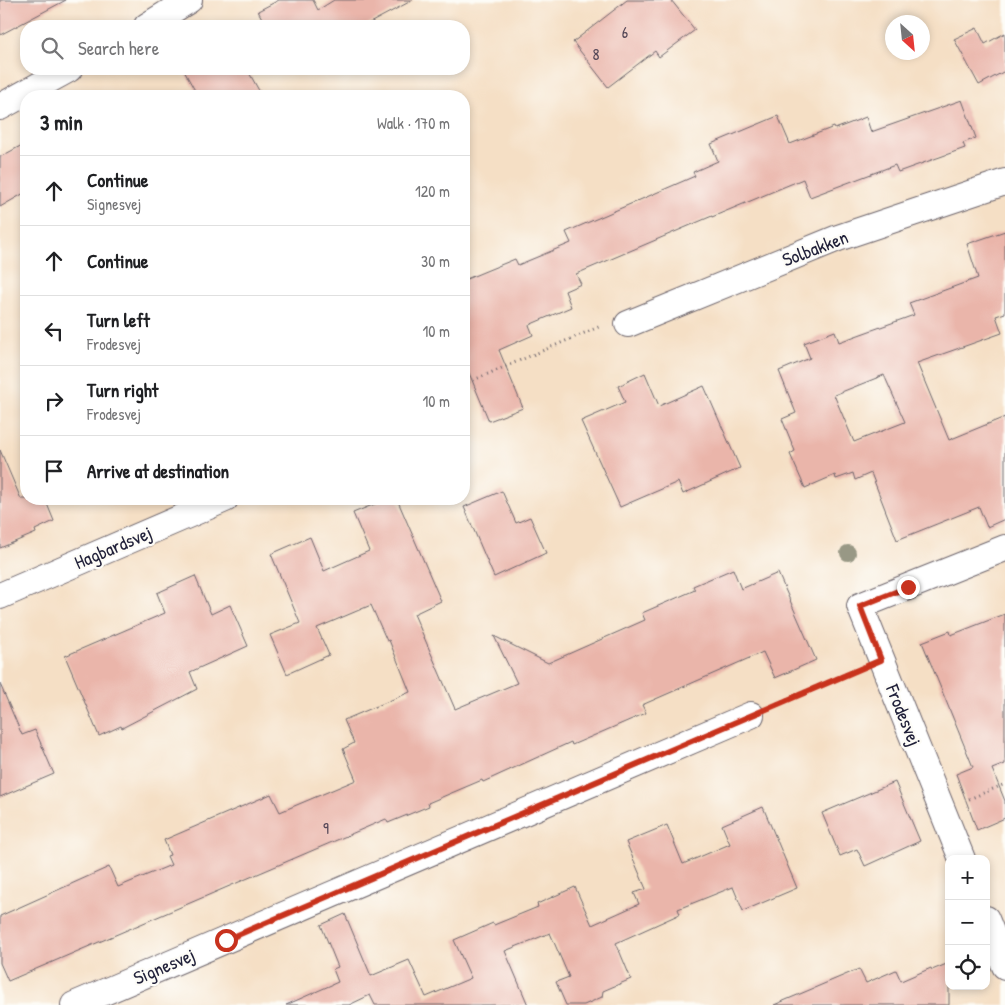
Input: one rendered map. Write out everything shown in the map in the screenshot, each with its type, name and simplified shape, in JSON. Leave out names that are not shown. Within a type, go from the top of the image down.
[{"type":"street","points":[[157,20],[189,0]]},
{"type":"street","points":[[31,90],[58,75]]},
{"type":"street","points":[[0,107],[20,96]]},
{"type":"street","name":"Solbakken","points":[[628,324],[838,238],[1005,182]]},
{"type":"street","name":"Hagbardsvej","points":[[0,596],[212,505]]},
{"type":"street","name":"Frodesvej","points":[[960,855],[860,606],[1005,548]]},
{"type":"street","name":"Signesvej","points":[[74,1005],[751,715]]},
{"type":"street","points":[[995,933],[1005,966]]},
{"type":"path","points":[[470,381],[605,324],[628,324]]},
{"type":"path","points":[[751,715],[881,660]]},
{"type":"path","points":[[942,810],[1005,784]]},
{"type":"building","points":[[0,0],[66,0],[28,20],[20,20],[20,24],[0,35]]},
{"type":"building","points":[[279,0],[313,0],[318,10],[334,0],[413,0],[375,20],[263,20],[258,11]]},
{"type":"building","points":[[627,0],[671,0],[695,30],[659,57],[655,51],[608,87],[573,42]]},
{"type":"building","points":[[977,28],[985,44],[1005,33],[1005,71],[979,85],[954,39]]},
{"type":"building","points":[[186,75],[250,75],[259,90],[195,90]]},
{"type":"building","points":[[962,100],[976,138],[963,143],[965,148],[898,172],[895,165],[810,197],[803,179],[576,274],[581,284],[565,291],[571,307],[529,325],[533,335],[499,350],[523,408],[489,421],[470,375],[470,278],[515,259],[518,265],[571,243],[566,232],[695,176],[693,172],[718,161],[711,144],[778,116],[790,144],[866,117],[871,132]]},
{"type":"building","points":[[20,146],[20,195],[0,207],[0,157]]},
{"type":"building","points":[[1005,231],[1005,313],[996,316],[1002,333],[917,363],[949,440],[1005,417],[1005,519],[987,527],[979,507],[897,540],[871,473],[855,480],[853,473],[836,479],[835,475],[805,488],[790,454],[795,451],[782,419],[796,413],[779,371],[810,358],[804,343],[835,331],[839,342],[914,315],[909,303],[978,278],[967,244]],"holes":[[[884,375],[905,422],[854,442],[834,395]]]},
{"type":"building","points":[[645,373],[659,406],[704,386],[740,468],[683,494],[678,482],[620,507],[581,421],[625,402],[618,386]]},
{"type":"building","points":[[0,450],[20,497],[20,505],[47,505],[54,521],[35,530],[36,533],[0,548]]},
{"type":"building","points":[[502,491],[516,523],[530,517],[546,553],[494,577],[464,507]]},
{"type":"building","points":[[372,505],[400,505],[441,601],[414,614],[455,709],[517,683],[494,636],[548,663],[645,620],[642,613],[695,590],[693,586],[733,569],[741,589],[778,573],[816,660],[775,678],[763,652],[642,705],[646,713],[572,745],[571,742],[483,782],[482,780],[428,803],[429,806],[388,823],[386,819],[8,981],[0,963],[0,916],[109,867],[118,887],[171,865],[167,856],[170,855],[164,840],[271,794],[280,812],[356,780],[343,749],[354,743],[344,720],[410,692],[389,640],[387,641],[371,605],[317,628],[329,655],[287,674],[270,635],[300,623],[271,554],[310,537],[324,571],[369,551],[353,513]]},
{"type":"building","points":[[195,576],[211,614],[230,605],[248,646],[190,672],[197,689],[122,728],[121,726],[99,736],[65,656],[165,613],[157,593]]},
{"type":"building","points":[[1005,614],[1005,764],[992,769],[1005,801],[1005,818],[977,830],[956,774],[973,767],[922,642],[950,631],[951,635]]},
{"type":"building","points":[[0,684],[22,735],[35,730],[54,774],[0,797]]},
{"type":"building","points":[[895,782],[920,841],[865,866],[857,849],[840,856],[822,813]]},
{"type":"building","points":[[763,807],[797,888],[743,911],[733,887],[678,909],[680,914],[616,943],[631,979],[603,991],[602,997],[584,1005],[566,1005],[556,982],[569,977],[550,933],[505,951],[528,1005],[375,1005],[370,995],[349,1005],[286,1005],[338,982],[333,969],[338,967],[321,925],[345,914],[371,976],[409,960],[426,997],[471,978],[454,940],[493,923],[494,925],[538,907],[537,904],[575,887],[592,925],[639,904],[634,893],[646,889],[626,842],[667,825],[683,864],[730,844],[722,825]]},
{"type":"building","points":[[945,965],[945,990],[949,990],[949,1005],[774,1005],[859,969],[866,983],[896,970],[901,981],[931,968],[932,970]]},
{"type":"route","points":[[226,940],[881,660],[860,606],[908,587]]}]
